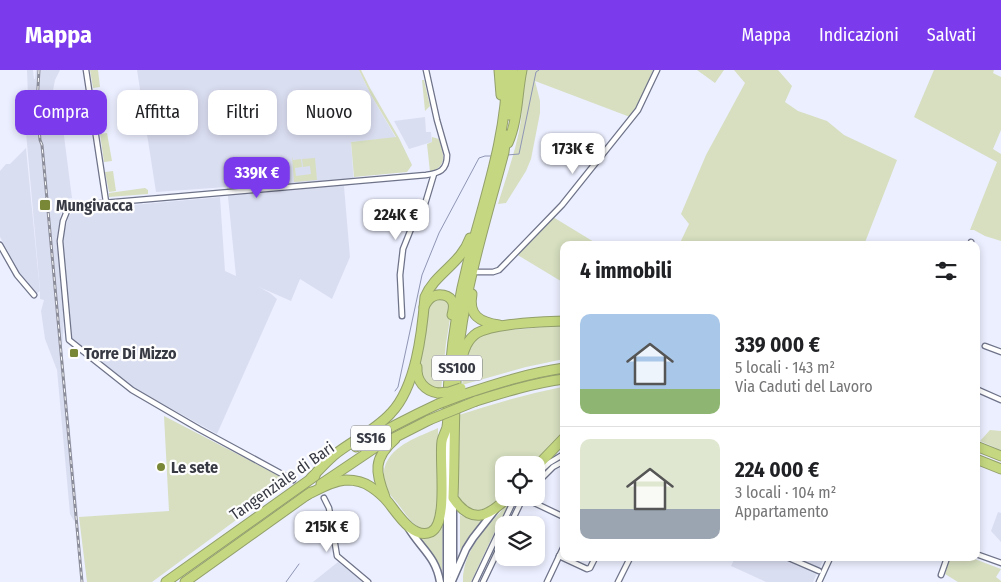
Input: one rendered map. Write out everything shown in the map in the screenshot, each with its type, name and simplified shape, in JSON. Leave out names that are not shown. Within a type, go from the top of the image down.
[{"type":"highway","name":"SS100","points":[[499,70],[501,95],[498,132],[501,146]]},
{"type":"highway","name":"SS100","points":[[406,523],[419,533],[425,534],[431,532],[438,524],[442,502],[442,441],[457,386],[456,319],[464,279],[485,198],[501,146],[507,70]]},
{"type":"highway","name":"SS100","points":[[453,498],[460,338],[469,288],[494,188],[514,85],[513,70]]},
{"type":"highway","name":"SS100","points":[[501,146],[510,140],[514,126],[522,70]]},
{"type":"highway","points":[[485,198],[476,217],[468,243],[459,258],[432,284],[425,298],[417,371],[421,384],[426,389],[438,393],[449,392],[457,386],[466,346],[476,334],[502,326],[560,321]]},
{"type":"highway","points":[[480,241],[477,272],[470,302],[475,315],[481,320],[502,326]]},
{"type":"highway","points":[[424,307],[429,299],[439,294],[450,299],[453,303],[446,360],[457,386]]},
{"type":"highway","points":[[311,478],[333,456],[366,434],[391,414],[400,404],[408,388],[418,352]]},
{"type":"highway","points":[[549,370],[560,364]]},
{"type":"highway","name":"Tangenziale di Bari","points":[[166,582],[311,478],[377,434],[438,404],[457,386],[496,383],[560,369]]},
{"type":"highway","name":"Tangenziale di Bari","points":[[185,582],[376,447],[403,432],[476,401],[547,381],[560,379]]},
{"type":"highway","points":[[476,401],[496,400],[560,386]]},
{"type":"highway","points":[[388,502],[379,482],[379,462],[382,453],[403,432]]},
{"type":"highway","points":[[545,458],[560,442]]},
{"type":"highway","points":[[980,448],[1001,456]]},
{"type":"highway","points":[[980,461],[1001,469]]},
{"type":"highway","points":[[307,495],[345,480],[362,482],[370,486],[388,502],[406,523]]},
{"type":"highway","points":[[453,498],[460,508],[469,514],[486,514],[496,508]]},
{"type":"main road","name":"SS100","points":[[447,426],[451,582]]},
{"type":"main road","name":"SS100","points":[[451,582],[453,498]]},
{"type":"main road","points":[[451,582],[466,549],[496,508]]},
{"type":"main road","points":[[406,523],[410,532],[432,559],[440,582]]},
{"type":"street","points":[[86,70],[106,202]]},
{"type":"street","points":[[294,480],[199,429],[132,390],[69,340],[60,241],[63,220],[69,206],[440,172],[445,167],[447,155],[426,70]]},
{"type":"street","points":[[477,272],[493,272],[498,270],[562,205],[638,110],[658,70]]},
{"type":"street","points":[[402,316],[400,275],[403,249],[411,229],[426,204],[434,174]]},
{"type":"street","points":[[0,245],[17,275],[34,295]]},
{"type":"street","points":[[985,346],[1001,352]]},
{"type":"street","points":[[980,392],[1001,400]]},
{"type":"street","points":[[545,467],[560,456]]},
{"type":"street","points":[[545,475],[560,463]]},
{"type":"street","points":[[324,498],[329,508],[337,556],[368,582]]},
{"type":"street","points":[[475,582],[511,506]]},
{"type":"street","points":[[540,506],[560,515]]},
{"type":"street","points":[[980,555],[1001,563]]},
{"type":"street","points":[[546,582],[559,556]]},
{"type":"street","points":[[483,582],[495,557]]},
{"type":"street","points":[[570,561],[587,569],[590,568],[594,561]]},
{"type":"street","points":[[618,582],[628,561]]},
{"type":"street","points":[[796,561],[819,571]]},
{"type":"street","points":[[819,582],[829,561]]},
{"type":"street","points":[[941,575],[946,561]]},
{"type":"shaded area","points":[[27,70],[33,70],[35,79],[36,70],[60,70],[53,90],[28,90]]},
{"type":"shaded area","points":[[137,70],[359,70],[369,90],[287,90],[287,135],[371,135],[371,95],[396,138],[351,142],[354,184],[344,186],[350,257],[332,299],[300,279],[291,301],[259,287],[277,299],[217,434],[125,383],[70,339],[62,239],[69,215],[78,210],[220,197],[225,271],[236,276],[227,187],[156,192],[147,135],[198,135],[198,90],[140,90]]},
{"type":"shaded area","points":[[425,117],[426,132],[431,132],[432,142],[409,149],[394,121]]},
{"type":"shaded area","points":[[26,135],[64,135],[72,198],[60,199],[61,212],[57,239],[64,320],[62,348],[78,513],[74,521],[70,514],[57,370],[45,339],[41,311],[44,300],[40,299]]},
{"type":"shaded area","points":[[26,148],[40,291],[36,294],[20,273],[0,237],[0,171]]},
{"type":"shaded area","points":[[998,512],[1001,513],[1001,542],[991,531]]},
{"type":"shaded area","points":[[734,561],[823,561],[813,582],[766,582],[731,566]]},
{"type":"shaded area","points":[[338,562],[363,582],[313,582]]},
{"type":"green space","points":[[90,70],[98,70],[100,87],[93,88]]},
{"type":"green space","points":[[359,70],[361,70],[399,138],[412,165],[407,172],[354,177],[351,142],[396,137],[371,95],[371,90],[369,90]]},
{"type":"green space","points":[[526,70],[653,70],[637,109],[630,117],[535,81],[540,101],[540,113],[531,159],[526,171],[506,203],[498,204],[519,131],[522,114],[523,82]]},
{"type":"green space","points":[[697,70],[724,70],[715,83]]},
{"type":"green space","points":[[734,70],[778,70],[792,86],[785,102],[798,111],[827,121],[844,135],[897,160],[866,241],[681,241],[689,224],[681,214],[706,155],[745,83]]},
{"type":"green space","points":[[934,70],[994,70],[993,73],[1001,77],[1001,130],[993,149],[1001,154],[1001,241],[970,230],[997,162],[914,117]]},
{"type":"green space","points":[[422,80],[424,80],[430,106],[425,111]]},
{"type":"green space","points":[[107,133],[112,161],[104,162],[100,135],[107,135]]},
{"type":"green space","points":[[432,137],[439,139],[443,158],[440,166],[430,172],[427,144],[432,142]]},
{"type":"green space","points":[[292,156],[293,160],[301,159],[302,167],[295,168],[296,176],[311,174],[310,166],[303,167],[302,159],[315,158],[317,180],[294,182]]},
{"type":"green space","points":[[113,171],[116,191],[109,192],[105,172]]},
{"type":"green space","points":[[145,188],[148,190],[148,194],[109,197],[109,193]]},
{"type":"green space","points":[[553,217],[592,241],[560,241],[560,281],[516,254]]},
{"type":"green space","points":[[440,297],[449,302],[451,313],[441,390],[436,390],[425,384],[420,367],[428,305],[430,301]]},
{"type":"green space","points":[[560,325],[560,360],[526,367],[462,385],[466,353],[475,338],[493,331]]},
{"type":"green space","points":[[560,387],[560,436],[540,456],[495,456],[495,502],[484,510],[472,510],[465,506],[458,494],[459,415],[510,399]]},
{"type":"green space","points":[[164,416],[289,481],[152,582],[87,582],[79,517],[169,511]]},
{"type":"green space","points":[[438,428],[438,505],[433,523],[426,530],[407,516],[386,488],[384,471],[389,458],[400,447]]},
{"type":"green space","points":[[990,430],[1001,431],[1001,450],[980,441]]},
{"type":"green space","points":[[506,506],[509,506],[503,516],[497,516]]},
{"type":"green space","points":[[460,515],[471,519],[484,519],[469,536],[460,551]]},
{"type":"green space","points":[[495,518],[495,531],[471,582],[463,582],[467,558]]},
{"type":"green space","points":[[443,521],[442,575],[434,557],[418,537]]},
{"type":"green space","points":[[949,561],[980,561],[1001,569],[996,577],[1001,582],[958,582],[945,574]]},
{"type":"waterway","points":[[507,155],[519,154],[536,72],[539,70]]},
{"type":"waterway","points":[[395,391],[398,387],[422,275],[439,233],[479,158],[493,156]]},
{"type":"waterway","points":[[286,582],[299,564]]},
{"type":"railway","points":[[39,70],[37,104],[40,140],[42,145],[82,582]]},
{"type":"place","name":"Mungivacca","points":[[45,205]]},
{"type":"place","name":"Torre Di Mizzo","points":[[74,353]]},
{"type":"place","name":"Le sete","points":[[161,467]]}]
